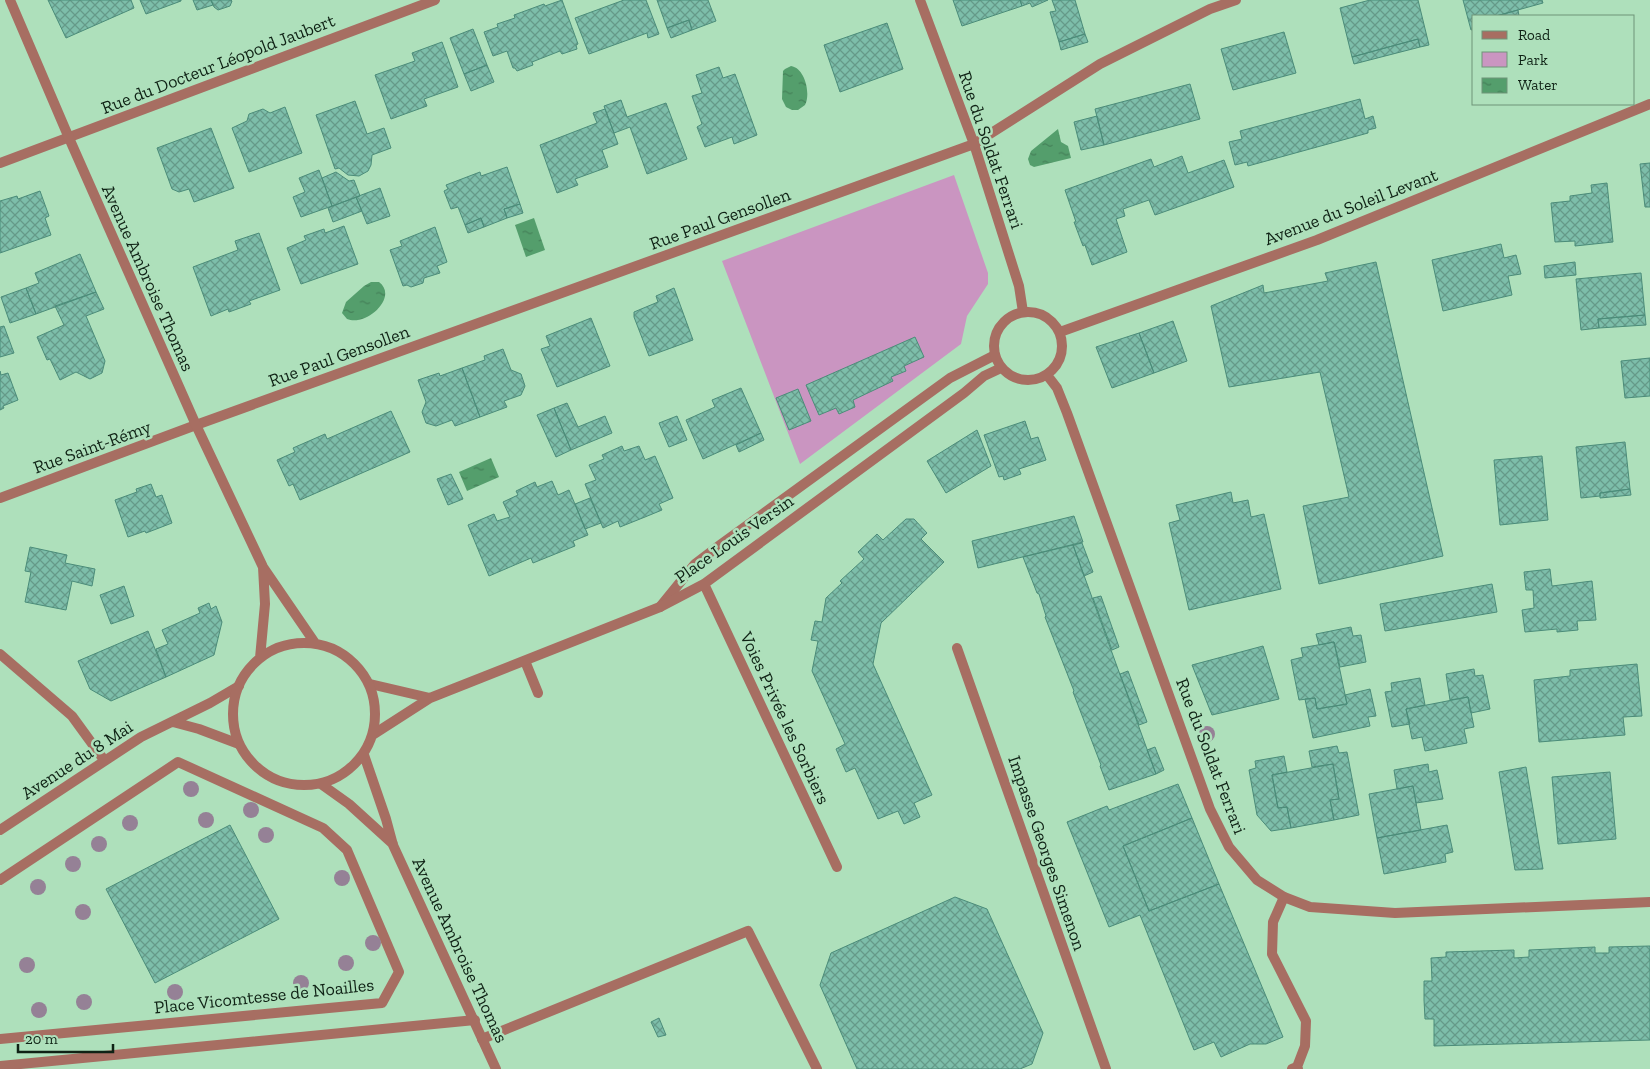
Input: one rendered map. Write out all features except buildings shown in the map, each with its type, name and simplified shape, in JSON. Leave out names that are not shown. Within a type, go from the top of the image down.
[{"type":"street","name":"Avenue Ambroise Thomas","points":[[10,0],[196,425],[263,567],[315,643]]},
{"type":"street","name":"Rue du Docteur Léopold Jaubert","points":[[0,163],[435,0]]},
{"type":"street","name":"Rue du Soldat Ferrari","points":[[920,0],[974,144],[1020,286],[1023,312]]},
{"type":"street","name":"Rue Paul Gensollen","points":[[196,425],[974,144],[1100,64],[1210,9],[1236,0]]},
{"type":"street","name":"Avenue du Soleil Levant","points":[[1060,332],[1317,240],[1650,104]]},
{"type":"street","points":[[1023,312],[1034,312],[1045,316],[1054,323],[1060,332],[1063,344],[1062,356],[1047,375],[1035,380],[1023,380],[1011,376],[1001,368],[995,355],[996,332],[1012,316],[1023,312]]},
{"type":"street","points":[[660,607],[695,564],[720,545],[950,378],[995,355]]},
{"type":"street","name":"Place Louis Versin","points":[[374,734],[430,698],[660,607],[704,584],[956,399],[984,376],[1001,368]]},
{"type":"street","name":"Rue du Soldat Ferrari","points":[[1047,375],[1057,388],[1067,413],[1210,809],[1230,847],[1257,880],[1284,897],[1310,907],[1395,913],[1650,902]]},
{"type":"street","name":"Rue Saint-Rémy","points":[[0,498],[196,425]]},
{"type":"street","name":"Avenue Ambroise Thomas","points":[[260,658],[265,604],[263,567]]},
{"type":"street","name":"Voies Privée les Sorbiers","points":[[704,584],[837,866]]},
{"type":"street","points":[[300,642],[315,643],[332,648],[348,657],[360,669],[370,684],[375,700],[376,717],[374,734],[364,754],[352,768],[337,778],[321,784],[301,786],[282,782],[264,774],[250,761],[239,744],[233,725],[233,705],[239,686],[248,670],[260,658],[272,650],[286,645],[300,642]]},
{"type":"street","name":"Impasse Georges Simenon","points":[[957,648],[1106,1069]]},
{"type":"street","points":[[0,654],[72,716],[104,760]]},
{"type":"street","points":[[525,661],[538,693]]},
{"type":"street","points":[[370,684],[430,698]]},
{"type":"street","name":"Avenue du 8 Mai","points":[[0,830],[141,737],[210,703],[239,686]]},
{"type":"street","points":[[173,722],[199,728],[239,744]]},
{"type":"street","name":"Avenue Ambroise Thomas","points":[[364,754],[393,845],[496,1069]]},
{"type":"street","name":"Place Vicomtesse de Noailles","points":[[0,880],[178,762],[323,828],[347,850],[399,972],[382,1003],[0,1039]]},
{"type":"street","name":"Avenue Ambroise Thomas","points":[[321,784],[349,804],[393,845]]},
{"type":"street","points":[[1284,897],[1273,922],[1272,954],[1306,1021],[1304,1046],[1295,1068]]},
{"type":"street","points":[[482,1038],[748,931],[817,1069]]},
{"type":"street","points":[[0,1066],[475,1020]]},
{"type":"green space","points":[[954,175],[988,273],[988,284],[967,316],[961,344],[800,464],[722,261]]},
{"type":"water","points":[[791,66],[800,71],[807,88],[805,105],[798,110],[786,107],[782,99],[783,71]]},
{"type":"water","points":[[1058,129],[1061,142],[1068,146],[1071,158],[1034,167],[1030,165],[1028,159],[1031,151]]},
{"type":"water","points":[[534,218],[545,250],[526,257],[515,225]]},
{"type":"water","points":[[371,282],[379,282],[384,288],[383,302],[371,315],[363,319],[347,319],[342,313],[346,302]]},
{"type":"water","points":[[491,458],[499,477],[467,491],[459,472]]}]
